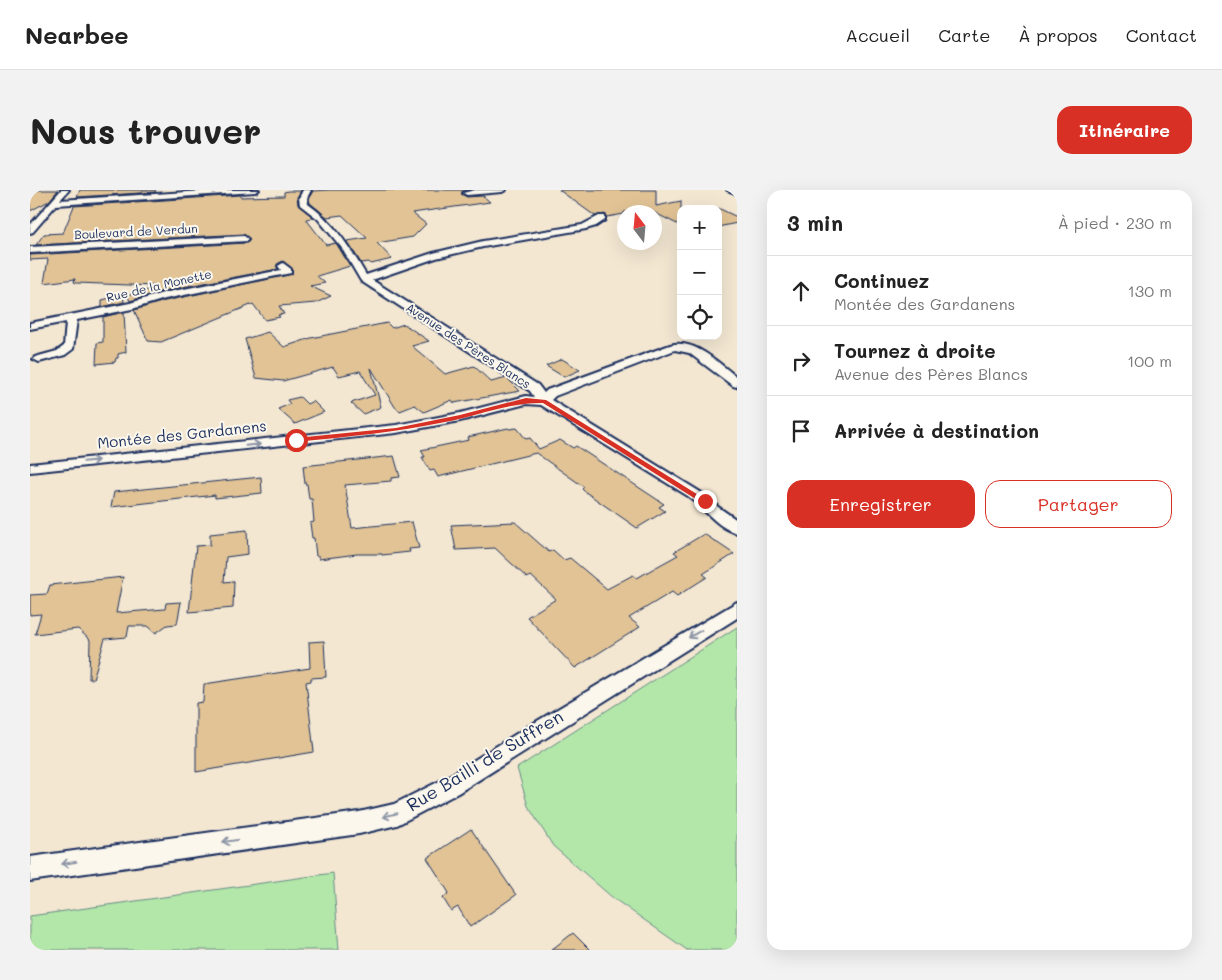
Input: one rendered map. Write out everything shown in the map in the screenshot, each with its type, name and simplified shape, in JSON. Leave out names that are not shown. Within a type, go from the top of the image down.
[{"type":"street","points":[[30,230],[66,190]]},
{"type":"street","points":[[55,203],[255,190]]},
{"type":"street","name":"Avenue des Pères Blancs","points":[[308,190],[303,198],[304,205],[321,217],[345,246],[364,279],[534,388],[544,401],[705,501],[713,511],[737,528]]},
{"type":"street","points":[[468,192],[502,190]]},
{"type":"street","points":[[731,190],[737,192]]},
{"type":"street","points":[[364,279],[441,254],[483,244],[583,227],[593,224],[602,218]]},
{"type":"street","name":"Boulevard de Verdun","points":[[30,250],[244,239]]},
{"type":"street","name":"Rue de la Monette","points":[[30,326],[132,306],[163,296],[288,271],[283,266]]},
{"type":"street","points":[[39,359],[61,353],[68,346],[72,318]]},
{"type":"street","points":[[544,401],[551,393],[674,347],[687,348],[693,351],[737,383]]},
{"type":"street","name":"Montée des Gardanens","points":[[36,467],[396,430],[460,417],[526,400],[544,401]]},
{"type":"street","name":"Rue Bailli de Suffren","points":[[30,869],[359,823],[397,814],[451,786],[737,609]]},
{"type":"green space","points":[[737,627],[737,950],[687,950],[613,898],[553,846],[528,806],[517,768]]},
{"type":"green space","points":[[333,873],[339,950],[30,950],[30,916]]},
{"type":"building","points":[[30,190],[58,190],[49,201],[30,211]]},
{"type":"building","points":[[80,190],[156,190],[155,192],[77,197]]},
{"type":"building","points":[[467,190],[461,194],[467,197],[483,196],[490,202],[412,213],[426,224],[413,237],[377,243],[392,259],[371,264],[369,262],[361,263],[347,241],[367,238],[342,215],[327,217],[310,203],[309,198],[313,191]]},
{"type":"building","points":[[559,190],[656,190],[656,205],[617,205],[617,215],[607,217],[605,214],[595,216]]},
{"type":"building","points":[[301,191],[297,197],[298,205],[314,218],[306,219],[326,245],[336,243],[350,266],[317,276],[325,283],[310,286],[331,296],[316,303],[279,306],[284,314],[278,315],[280,317],[265,320],[253,304],[161,342],[148,341],[134,310],[165,301],[292,274],[292,268],[283,261],[277,264],[278,269],[162,291],[130,301],[127,295],[156,288],[156,286],[76,283],[74,282],[75,279],[44,283],[48,259],[30,260],[30,255],[247,243],[250,240],[244,234],[36,245],[44,234],[63,233],[74,206],[241,195],[241,197],[284,196],[284,192]]},
{"type":"building","points":[[681,201],[681,205],[677,205],[677,224],[662,216],[661,205]]},
{"type":"building","points":[[722,210],[737,217],[737,223],[722,226]]},
{"type":"building","points":[[123,295],[124,302],[102,307],[102,300]]},
{"type":"building","points":[[124,312],[126,352],[118,354],[115,362],[96,364],[97,343],[103,342],[103,317]]},
{"type":"building","points":[[387,323],[392,328],[404,324],[429,341],[412,346],[445,374],[474,366],[491,382],[507,378],[520,391],[454,403],[452,400],[424,412],[415,405],[400,411],[395,407],[371,368],[381,407],[363,414],[351,403],[375,395],[360,371],[339,376],[333,367],[283,381],[256,378],[245,339],[268,332],[284,347],[311,338]]},
{"type":"building","points":[[562,359],[580,370],[564,377],[546,366]]},
{"type":"building","points":[[300,397],[307,404],[313,401],[324,412],[295,424],[278,409],[290,404],[287,400]]},
{"type":"building","points":[[508,428],[517,428],[526,439],[530,438],[539,449],[560,440],[573,448],[576,446],[664,504],[659,507],[665,511],[637,528],[584,491],[582,489],[584,487],[536,453],[438,477],[434,470],[430,471],[422,457],[425,457],[421,450],[469,440],[468,437]]},
{"type":"building","points":[[394,456],[400,477],[391,478],[391,481],[345,485],[352,528],[412,522],[419,548],[409,549],[410,552],[382,555],[357,554],[319,559],[319,556],[316,556],[314,538],[312,538],[310,523],[314,522],[312,499],[309,499],[303,466]]},
{"type":"building","points":[[261,477],[262,493],[215,498],[215,495],[111,507],[114,492]]},
{"type":"building","points":[[515,522],[549,552],[553,550],[564,560],[570,558],[607,589],[633,575],[637,578],[678,555],[674,552],[704,534],[734,554],[703,574],[707,577],[677,596],[672,592],[629,618],[640,627],[575,668],[527,617],[556,599],[531,576],[527,578],[495,548],[456,550],[451,525]]},
{"type":"building","points":[[247,530],[248,554],[226,557],[224,582],[234,581],[233,608],[189,612],[196,546],[210,545],[210,534]]},
{"type":"building","points":[[123,577],[116,613],[165,609],[166,603],[181,602],[177,624],[167,625],[156,633],[148,626],[129,626],[127,637],[105,639],[93,679],[89,679],[90,640],[78,629],[35,634],[41,614],[30,615],[30,595],[47,594],[50,585]]},
{"type":"building","points":[[324,641],[326,677],[311,678],[311,681],[306,682],[314,752],[196,772],[196,703],[203,702],[204,684],[310,668],[309,642]]},
{"type":"building","points":[[471,829],[516,895],[470,927],[458,907],[451,911],[443,898],[449,893],[427,858]]},
{"type":"building","points":[[573,933],[590,950],[551,950]]},
{"type":"route","points":[[296,440],[396,430],[460,417],[526,400],[544,401],[705,501]]}]
